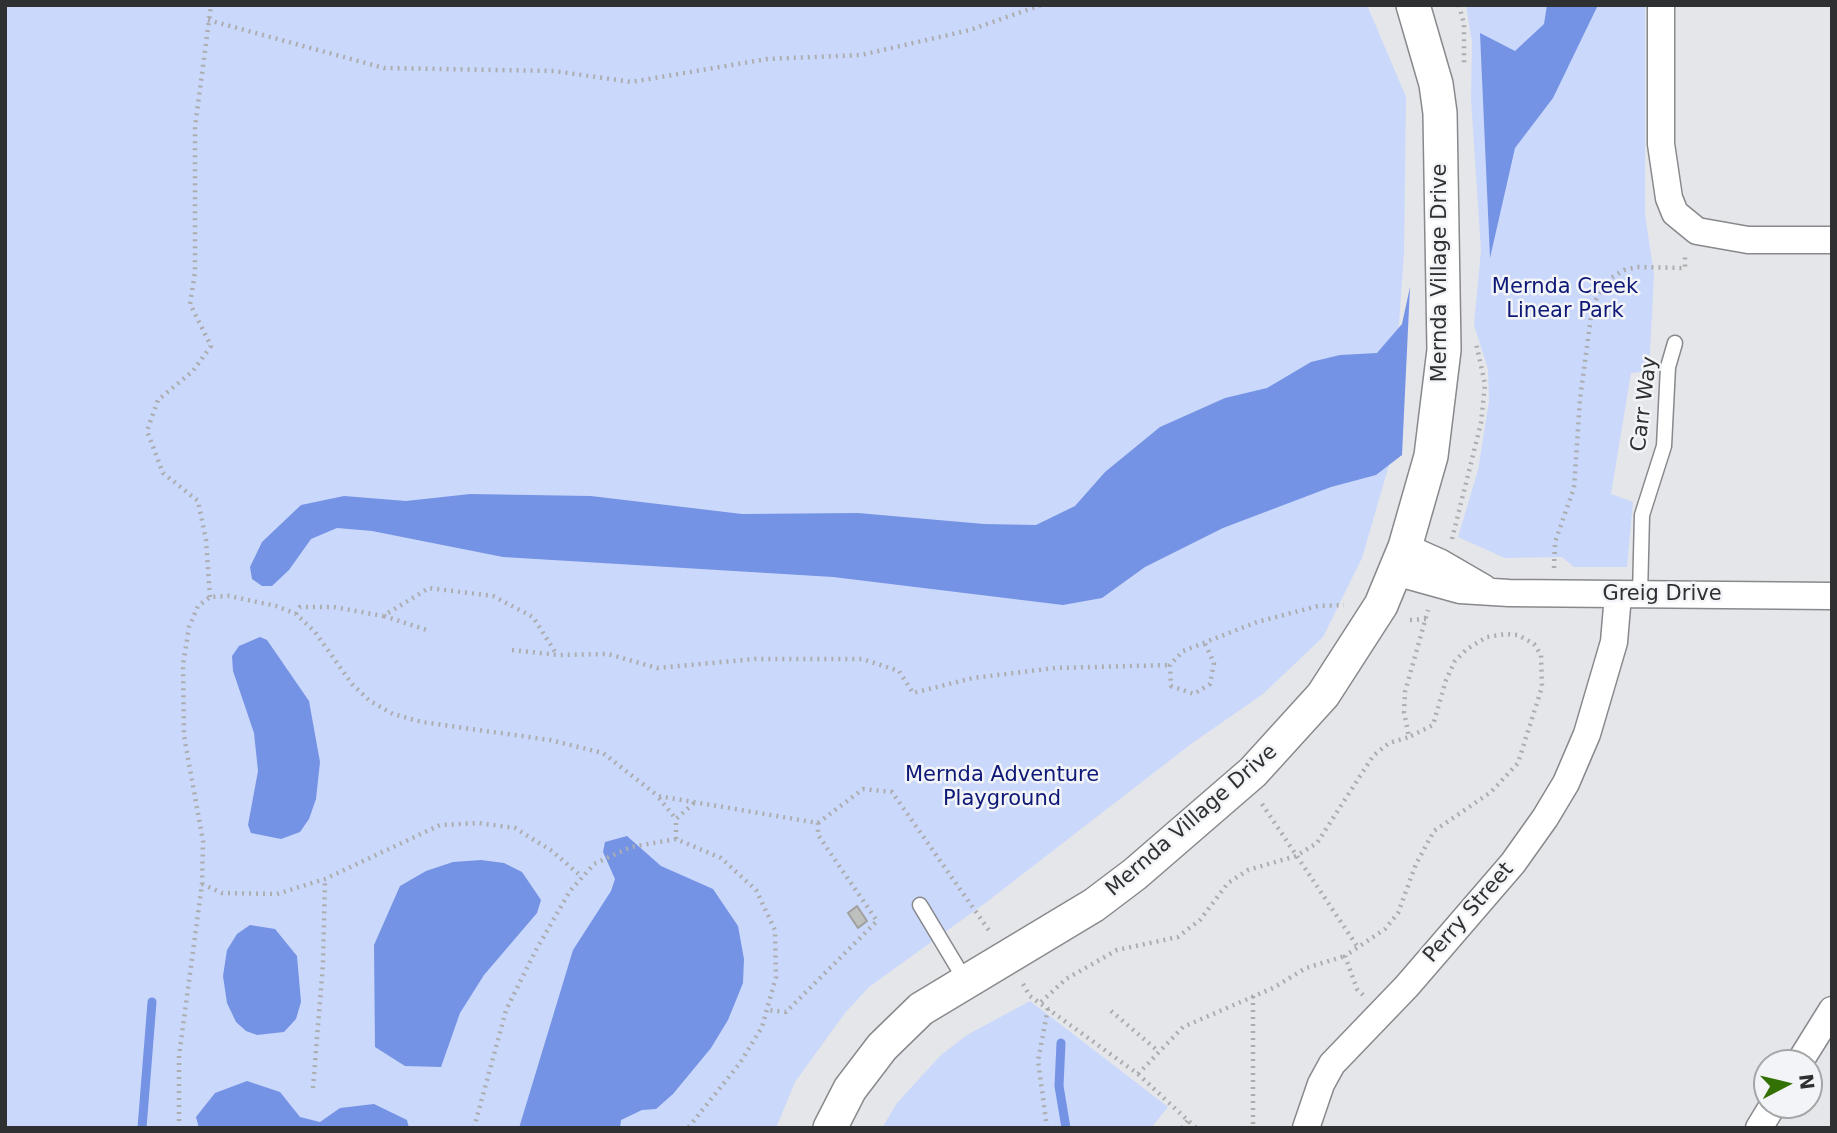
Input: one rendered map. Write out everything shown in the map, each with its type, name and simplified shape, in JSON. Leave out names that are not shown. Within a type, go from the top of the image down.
[{"type":"street","name":"Mernda Village Drive","points":[[830,1128],[850,1089],[883,1047],[922,1009],[965,980],[1094,905],[1135,874],[1242,782],[1290,734],[1323,695],[1369,623],[1400,560],[1431,456],[1444,350],[1440,113],[1436,84],[1413,5]]},
{"type":"street","points":[[1661,5],[1661,144],[1655,188],[1656,209],[1664,224],[1685,243],[1713,246],[1748,240],[1832,240]]},
{"type":"street","points":[[1661,144],[1669,198],[1675,213],[1697,231],[1748,240]]},
{"type":"street","name":"Greig Drive","points":[[1400,560],[1460,590],[1553,594],[1832,596]]},
{"type":"street","name":"Perry Street","points":[[1306,1128],[1321,1084],[1332,1063],[1382,1014],[1513,863],[1566,783],[1587,734],[1603,679],[1621,594]]},
{"type":"street","points":[[1808,1049],[1832,1010]]},
{"type":"lane","name":"Carr Way","points":[[1621,594],[1664,446],[1668,367],[1675,343]]},
{"type":"lane","points":[[920,905],[965,980]]},
{"type":"path","points":[[211,5],[195,127],[195,272],[190,304],[211,346],[192,371],[158,400],[147,431],[163,473],[198,501],[206,540],[211,597]]},
{"type":"path","points":[[208,20],[384,68],[554,71],[631,82],[768,59],[860,55],[970,30],[1041,5]]},
{"type":"path","points":[[1553,594],[1555,542],[1574,488],[1580,399],[1592,309],[1599,293],[1611,278],[1624,270],[1637,267],[1685,268],[1685,243]]},
{"type":"path","points":[[383,616],[429,588],[493,596],[533,617],[557,656]]},
{"type":"path","points":[[179,1128],[179,1056],[202,884],[202,841],[184,736],[183,664],[190,626],[198,606],[211,597],[229,596],[276,606],[296,614],[315,632],[352,684],[370,701],[393,714],[422,722],[550,740],[603,753],[658,796],[676,819],[676,839]]},
{"type":"path","points":[[1205,645],[1214,663],[1210,684],[1194,694],[1171,686],[1170,665],[1182,651],[1205,645],[1257,622],[1318,606],[1343,605],[1369,623],[1392,633],[1412,619],[1426,618]]},
{"type":"path","points":[[296,614],[300,607],[334,607],[383,616],[427,630]]},
{"type":"path","points":[[1138,1074],[1183,1027],[1254,996],[1298,972],[1346,956],[1385,929],[1398,913],[1416,864],[1434,831],[1491,792],[1518,763],[1542,687],[1541,655],[1534,644],[1518,635],[1506,634],[1487,636],[1467,649],[1455,661],[1446,680],[1433,725],[1409,737]]},
{"type":"path","points":[[512,650],[557,656],[608,654],[657,668],[766,659],[862,659],[899,671],[913,692],[973,678],[1055,668],[1170,665]]},
{"type":"path","points":[[1242,782],[1260,800],[1359,949]]},
{"type":"path","points":[[658,796],[818,823],[863,789],[892,792],[1007,957],[1030,996],[1138,1074],[1196,1128]]},
{"type":"path","points":[[676,819],[694,803]]},
{"type":"path","points":[[202,884],[222,893],[277,894],[326,880],[440,825],[478,823],[515,828],[552,850],[582,877]]},
{"type":"path","points":[[769,1010],[786,1012],[877,921],[818,835],[818,823]]},
{"type":"path","points":[[474,1128],[506,1010],[536,950],[582,877],[594,864],[631,847],[676,839],[721,858],[756,890],[775,930],[776,977],[769,1010],[740,1063],[688,1128]]},
{"type":"path","points":[[313,1088],[323,964],[326,880]]},
{"type":"path","points":[[1346,956],[1357,989],[1382,1014]]},
{"type":"path","points":[[1254,996],[1254,1128]]},
{"type":"path","points":[[1047,1128],[1038,1061],[1048,1008]]},
{"type":"path","points":[[1111,1012],[1158,1051]]},
{"type":"path","points":[[1182,1128],[1188,1120]]},
{"type":"green space","name":"Mernda Adventure Playground","points":[[5,5],[1367,5],[1406,97],[1404,253],[1389,465],[1362,558],[1323,637],[1263,694],[1191,744],[984,904],[869,987],[845,1013],[795,1082],[776,1128],[5,1128]]},
{"type":"green space","name":"Mernda Creek Linear Park","points":[[1466,5],[1645,5],[1645,214],[1654,275],[1649,371],[1631,373],[1611,494],[1633,502],[1627,567],[1574,567],[1562,557],[1505,558],[1458,537],[1478,470],[1489,401],[1488,369],[1474,325],[1481,250],[1471,99],[1472,42]]},
{"type":"green space","points":[[1030,1001],[1168,1107],[1151,1128],[882,1128],[897,1103],[941,1055],[967,1035]]},
{"type":"water","points":[[1547,5],[1598,5],[1553,98],[1515,148],[1490,258],[1480,33],[1515,51],[1544,24]]},
{"type":"water","points":[[1410,287],[1402,455],[1376,475],[1331,487],[1223,528],[1145,567],[1102,598],[1063,605],[833,577],[503,557],[372,531],[337,528],[311,539],[289,570],[272,586],[262,586],[252,579],[250,567],[262,542],[301,505],[344,496],[406,501],[470,494],[591,496],[742,514],[858,513],[984,524],[1036,525],[1075,506],[1105,472],[1160,427],[1225,398],[1267,388],[1311,362],[1340,355],[1377,353],[1402,324]]},
{"type":"water","points":[[260,637],[267,640],[309,701],[320,762],[316,799],[309,819],[300,832],[281,839],[251,833],[248,825],[258,771],[254,733],[233,671],[232,656],[239,646]]},
{"type":"water","points":[[627,836],[661,866],[713,889],[738,926],[744,959],[743,983],[728,1020],[711,1048],[673,1094],[656,1109],[642,1110],[621,1120],[620,1128],[519,1128],[573,950],[611,891],[615,879],[603,852],[605,842]]},
{"type":"water","points":[[481,860],[504,863],[522,872],[541,900],[537,913],[484,975],[460,1013],[441,1067],[405,1066],[375,1047],[374,945],[400,886],[426,871],[453,862]]},
{"type":"water","points":[[250,925],[275,929],[297,956],[301,1002],[296,1019],[284,1032],[257,1035],[246,1031],[236,1022],[227,1003],[223,976],[227,950],[237,934]]},
{"type":"water","points":[[247,1081],[280,1092],[300,1117],[320,1122],[340,1108],[374,1104],[407,1120],[409,1128],[199,1128],[196,1117],[215,1093]]},
{"type":"building","points":[[857,906],[867,921],[858,928],[848,913]]},
{"type":"waterway","points":[[142,1128],[152,1002]]},
{"type":"waterway","points":[[1061,1043],[1059,1086],[1066,1128]]}]
